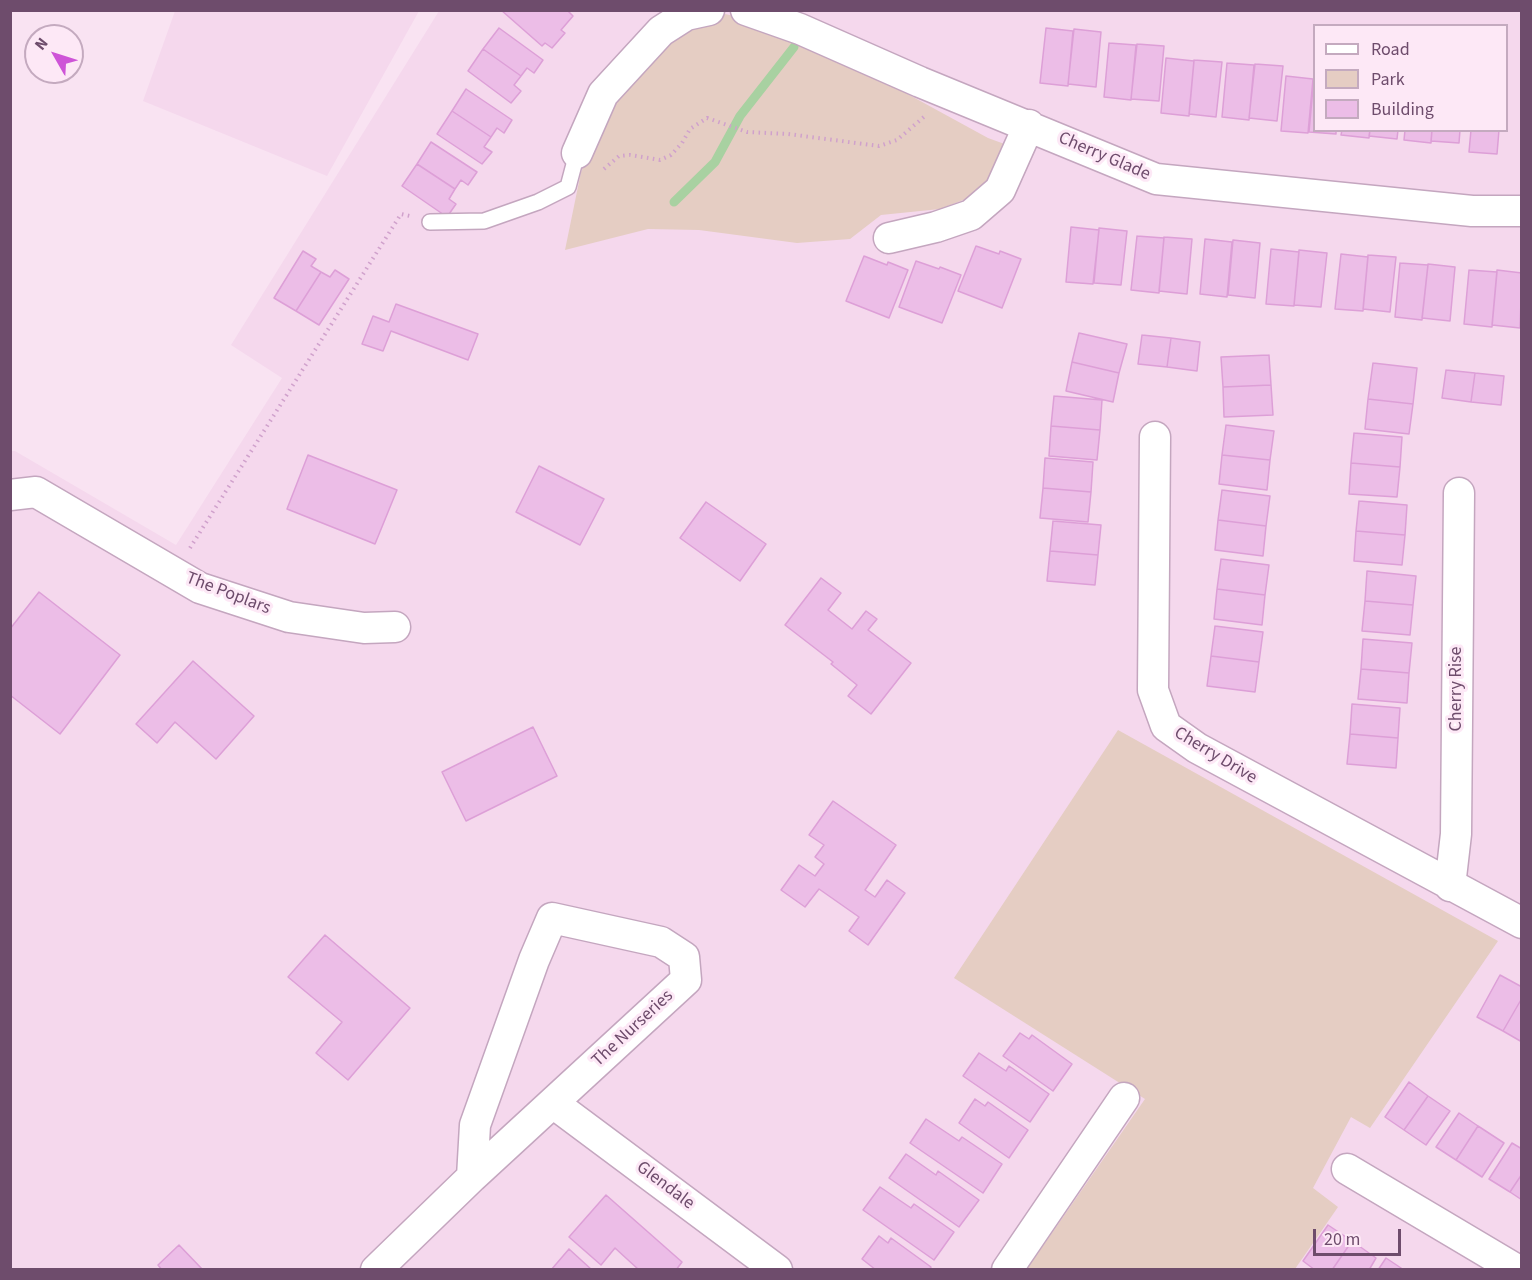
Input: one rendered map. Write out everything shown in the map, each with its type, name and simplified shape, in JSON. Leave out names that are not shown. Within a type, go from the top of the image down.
[{"type":"street","points":[[577,153],[603,94],[661,31],[686,15],[709,10]]},
{"type":"street","name":"Cherry Glade","points":[[746,10],[800,29],[1155,178],[1472,211],[1521,211]]},
{"type":"street","points":[[889,238],[936,227],[971,215],[1000,190],[1029,125]]},
{"type":"street","name":"Cherry Drive","points":[[1155,437],[1153,690],[1166,726],[1197,748],[1521,923]]},
{"type":"street","name":"The Poplars","points":[[10,495],[36,492],[200,588],[289,617],[363,628],[395,627]]},
{"type":"street","name":"Cherry Rise","points":[[1450,886],[1456,834],[1459,493]]},
{"type":"street","name":"The Nurseries","points":[[376,1269],[472,1177],[686,980],[684,957],[661,942],[552,918],[534,960],[475,1125],[472,1177]]},
{"type":"street","points":[[1007,1269],[1124,1098]]},
{"type":"street","name":"Glendale","points":[[553,1103],[777,1269]]},
{"type":"street","points":[[1347,1169],[1517,1269]]},
{"type":"lane","points":[[430,222],[484,221],[538,202],[568,187],[577,153]]},
{"type":"path","points":[[568,187],[580,189],[593,181],[619,156],[630,155],[660,160],[671,154],[682,143],[690,129],[706,118],[747,132],[788,134],[879,146],[897,140],[917,125],[933,108],[942,90]]},
{"type":"path","points":[[191,546],[401,214],[430,222]]},
{"type":"shaded area","points":[[175,10],[419,11],[327,176],[143,101]]},
{"type":"shaded area","points":[[439,11],[1521,11],[1521,1269],[11,1269],[10,451],[15,451],[176,545],[282,378],[231,345]]},
{"type":"green space","points":[[725,14],[752,20],[827,50],[988,138],[1010,146],[984,192],[940,209],[881,215],[850,239],[797,243],[699,230],[648,229],[565,250],[581,172],[615,98],[634,69],[697,18]]},
{"type":"green space","points":[[1118,730],[1498,941],[1370,1128],[1351,1117],[1313,1188],[1338,1207],[1295,1269],[1027,1269],[1145,1099],[954,978]]},
{"type":"building","points":[[501,10],[567,10],[573,16],[561,30],[565,33],[552,48],[545,43],[542,46]]},
{"type":"building","points":[[499,28],[543,60],[534,73],[527,68],[521,76],[483,49]]},
{"type":"building","points":[[1046,28],[1073,31],[1068,86],[1040,83]]},
{"type":"building","points":[[1074,29],[1101,32],[1096,87],[1068,84]]},
{"type":"building","points":[[1109,43],[1136,45],[1131,100],[1104,97]]},
{"type":"building","points":[[1137,44],[1164,46],[1159,101],[1131,99]]},
{"type":"building","points":[[483,49],[521,76],[514,85],[521,91],[511,103],[468,71]]},
{"type":"building","points":[[1166,58],[1194,61],[1189,116],[1161,113]]},
{"type":"building","points":[[1194,60],[1222,62],[1216,117],[1189,114]]},
{"type":"building","points":[[1227,63],[1254,65],[1249,120],[1222,117]]},
{"type":"building","points":[[1255,64],[1283,66],[1277,121],[1249,118]]},
{"type":"building","points":[[1286,76],[1313,79],[1308,133],[1281,131]]},
{"type":"building","points":[[1313,88],[1313,132],[1336,132],[1336,134],[1309,132]]},
{"type":"building","points":[[466,89],[512,120],[504,133],[497,128],[491,137],[452,111]]},
{"type":"building","points":[[452,111],[491,137],[484,147],[492,152],[482,164],[437,134]]},
{"type":"building","points":[[1342,132],[1370,132],[1369,138],[1341,135]]},
{"type":"building","points":[[1370,132],[1398,132],[1397,139],[1369,136]]},
{"type":"building","points":[[1405,132],[1432,132],[1431,143],[1404,140]]},
{"type":"building","points":[[1432,132],[1460,132],[1459,143],[1431,141]]},
{"type":"building","points":[[1471,132],[1499,132],[1497,154],[1469,152]]},
{"type":"building","points":[[431,142],[477,172],[468,185],[461,180],[455,189],[417,164]]},
{"type":"building","points":[[417,164],[455,189],[449,199],[456,204],[447,217],[402,186]]},
{"type":"building","points":[[1071,227],[1099,230],[1093,284],[1066,282]]},
{"type":"building","points":[[1099,228],[1127,231],[1121,285],[1094,283]]},
{"type":"building","points":[[1137,236],[1164,238],[1159,293],[1131,290]]},
{"type":"building","points":[[1164,237],[1192,239],[1187,294],[1159,291]]},
{"type":"building","points":[[1205,239],[1232,242],[1227,297],[1200,294]]},
{"type":"building","points":[[1233,240],[1260,243],[1255,298],[1228,295]]},
{"type":"building","points":[[976,246],[999,254],[1000,251],[1021,259],[1002,308],[958,291]]},
{"type":"building","points":[[1271,249],[1299,252],[1294,306],[1266,304]]},
{"type":"building","points":[[1299,250],[1327,253],[1321,307],[1294,305]]},
{"type":"building","points":[[303,251],[316,259],[311,266],[321,272],[296,311],[274,298]]},
{"type":"building","points":[[1341,254],[1368,257],[1363,311],[1335,309]]},
{"type":"building","points":[[1368,255],[1396,257],[1390,312],[1363,309]]},
{"type":"building","points":[[864,256],[908,270],[889,318],[846,301]]},
{"type":"building","points":[[916,261],[961,275],[942,323],[899,307]]},
{"type":"building","points":[[1400,263],[1428,265],[1422,320],[1395,317]]},
{"type":"building","points":[[1428,264],[1455,267],[1450,321],[1422,318]]},
{"type":"building","points":[[335,270],[349,279],[319,325],[296,311],[321,272],[330,277]]},
{"type":"building","points":[[1469,270],[1497,272],[1492,327],[1464,324]]},
{"type":"building","points":[[1497,270],[1522,273],[1520,328],[1492,325]]},
{"type":"building","points":[[396,304],[478,334],[468,360],[391,331],[383,351],[362,344],[373,316],[389,322]]},
{"type":"building","points":[[1079,333],[1127,344],[1119,373],[1072,362]]},
{"type":"building","points":[[1142,335],[1171,338],[1167,367],[1138,364]]},
{"type":"building","points":[[1171,338],[1200,342],[1197,371],[1167,367]]},
{"type":"building","points":[[1269,355],[1271,385],[1223,387],[1221,357]]},
{"type":"building","points":[[1072,362],[1119,373],[1113,402],[1066,391]]},
{"type":"building","points":[[1373,363],[1417,368],[1413,404],[1368,399]]},
{"type":"building","points":[[1446,370],[1475,373],[1471,402],[1442,398]]},
{"type":"building","points":[[1475,373],[1504,376],[1501,405],[1471,402]]},
{"type":"building","points":[[1271,385],[1273,415],[1224,417],[1223,387]]},
{"type":"building","points":[[1054,396],[1102,400],[1100,430],[1051,426]]},
{"type":"building","points":[[1368,399],[1413,404],[1409,434],[1365,429]]},
{"type":"building","points":[[1226,425],[1274,431],[1270,460],[1222,455]]},
{"type":"building","points":[[1051,426],[1100,430],[1097,460],[1049,456]]},
{"type":"building","points":[[1354,433],[1402,437],[1400,467],[1351,463]]},
{"type":"building","points":[[308,455],[397,490],[375,544],[287,509]]},
{"type":"building","points":[[1222,455],[1270,460],[1267,490],[1219,484]]},
{"type":"building","points":[[1045,458],[1093,462],[1091,492],[1043,488]]},
{"type":"building","points":[[1351,463],[1400,467],[1397,497],[1349,494]]},
{"type":"building","points":[[539,466],[604,499],[580,545],[516,512]]},
{"type":"building","points":[[1043,488],[1091,492],[1088,522],[1040,518]]},
{"type":"building","points":[[1222,490],[1270,496],[1266,526],[1218,520]]},
{"type":"building","points":[[1359,501],[1407,505],[1405,535],[1356,531]]},
{"type":"building","points":[[706,502],[766,544],[740,581],[680,538]]},
{"type":"building","points":[[1218,520],[1266,526],[1263,556],[1215,550]]},
{"type":"building","points":[[1053,521],[1101,525],[1098,555],[1050,551]]},
{"type":"building","points":[[1356,531],[1405,535],[1402,565],[1354,561]]},
{"type":"building","points":[[1050,551],[1098,555],[1095,585],[1047,581]]},
{"type":"building","points":[[1221,559],[1269,565],[1265,595],[1217,589]]},
{"type":"building","points":[[1367,571],[1416,576],[1413,605],[1365,601]]},
{"type":"building","points":[[821,578],[841,593],[828,610],[852,629],[866,611],[877,619],[868,630],[911,663],[871,714],[848,696],[857,685],[831,664],[833,662],[785,625]]},
{"type":"building","points":[[1217,589],[1265,595],[1262,625],[1214,619]]},
{"type":"building","points":[[39,592],[120,655],[60,734],[10,695],[10,629]]},
{"type":"building","points":[[1365,601],[1413,605],[1410,635],[1362,631]]},
{"type":"building","points":[[1215,626],[1263,632],[1259,662],[1211,656]]},
{"type":"building","points":[[1363,639],[1412,643],[1409,673],[1361,669]]},
{"type":"building","points":[[1211,656],[1259,662],[1255,692],[1207,686]]},
{"type":"building","points":[[193,661],[254,716],[216,759],[175,722],[157,743],[136,724]]},
{"type":"building","points":[[1361,669],[1409,673],[1407,703],[1358,699]]},
{"type":"building","points":[[1352,704],[1400,708],[1398,738],[1350,734]]},
{"type":"building","points":[[533,727],[557,776],[466,821],[442,772]]},
{"type":"building","points":[[1350,734],[1398,738],[1396,768],[1347,764]]},
{"type":"building","points":[[833,801],[896,845],[865,890],[875,897],[887,880],[905,893],[868,945],[849,931],[859,917],[819,889],[805,907],[781,890],[799,865],[815,876],[824,864],[815,857],[824,845],[809,835]]},
{"type":"building","points":[[325,935],[410,1008],[348,1080],[316,1053],[342,1022],[288,977]]},
{"type":"building","points":[[1500,975],[1522,987],[1522,998],[1503,1031],[1477,1017]]},
{"type":"building","points":[[1522,998],[1522,1042],[1503,1031]]},
{"type":"building","points":[[1020,1033],[1029,1039],[1032,1035],[1072,1064],[1053,1091],[1003,1056]]},
{"type":"building","points":[[979,1053],[1006,1071],[1009,1066],[1049,1094],[1030,1122],[963,1076]]},
{"type":"building","points":[[1409,1082],[1428,1096],[1404,1130],[1385,1117]]},
{"type":"building","points":[[1428,1096],[1450,1111],[1426,1145],[1404,1130]]},
{"type":"building","points":[[975,1099],[985,1106],[988,1102],[1028,1130],[1009,1158],[959,1123]]},
{"type":"building","points":[[1459,1113],[1478,1126],[1456,1160],[1436,1147]]},
{"type":"building","points":[[926,1119],[959,1141],[962,1137],[1002,1164],[983,1193],[910,1143]]},
{"type":"building","points":[[1478,1126],[1504,1143],[1482,1177],[1456,1160]]},
{"type":"building","points":[[1512,1143],[1522,1149],[1522,1174],[1510,1192],[1489,1179]]},
{"type":"building","points":[[906,1154],[936,1175],[938,1171],[979,1200],[959,1227],[889,1178]]},
{"type":"building","points":[[1522,1174],[1522,1200],[1510,1192]]},
{"type":"building","points":[[880,1187],[911,1208],[914,1204],[954,1232],[934,1260],[863,1210]]},
{"type":"building","points":[[606,1195],[682,1262],[676,1270],[639,1270],[615,1248],[601,1265],[569,1237]]},
{"type":"building","points":[[1328,1225],[1352,1241],[1332,1270],[1315,1270],[1303,1261]]},
{"type":"building","points":[[879,1236],[888,1243],[891,1238],[931,1267],[929,1270],[876,1270],[862,1259]]},
{"type":"building","points":[[1352,1241],[1376,1258],[1369,1270],[1332,1270]]},
{"type":"building","points":[[179,1245],[203,1270],[162,1270],[158,1265]]},
{"type":"building","points":[[569,1249],[592,1270],[551,1270]]},
{"type":"building","points":[[1386,1258],[1404,1270],[1378,1270]]},
{"type":"waterway","points":[[674,202],[715,162],[740,116],[794,47]]}]
